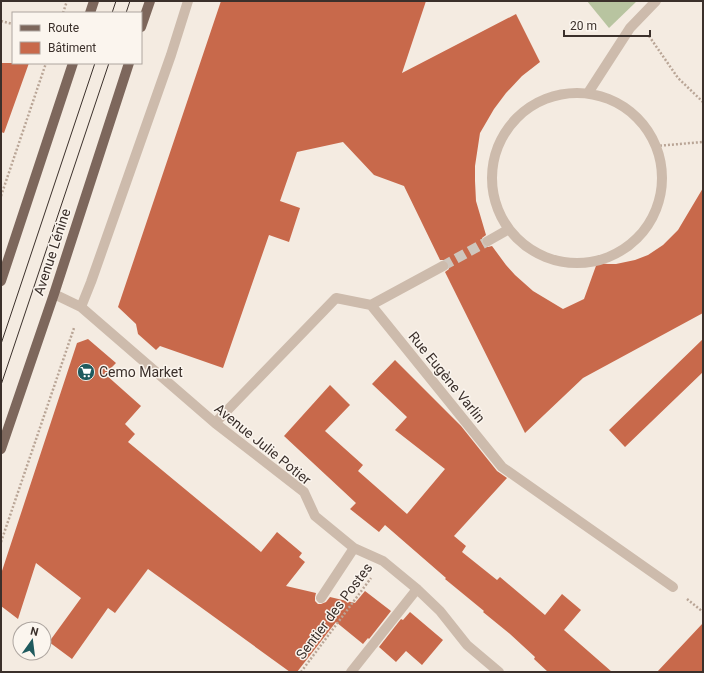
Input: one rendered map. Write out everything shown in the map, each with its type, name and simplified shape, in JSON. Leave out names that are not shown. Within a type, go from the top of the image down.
[{"type":"main road","points":[[90,12],[94,1]]},
{"type":"main road","points":[[142,24],[150,1]]},
{"type":"main road","points":[[1,281],[73,64]]},
{"type":"main road","name":"Avenue Lénine","points":[[1,449],[54,294],[129,64]]},
{"type":"street","points":[[81,307],[171,55],[188,1]]},
{"type":"street","points":[[588,93],[630,28],[637,19],[656,1]]},
{"type":"street","points":[[588,93],[610,99],[630,110],[645,127],[656,146],[662,173],[660,200],[649,224],[630,244],[607,258],[580,263],[553,260],[528,248],[509,229],[495,204],[491,176],[496,148],[511,123],[533,105],[560,94],[588,93]]},
{"type":"street","points":[[488,242],[509,229]]},
{"type":"street","points":[[215,423],[336,298],[370,305],[443,266]]},
{"type":"street","name":"Avenue Julie Potier","points":[[54,294],[81,307],[215,423],[304,492],[315,516],[354,548],[383,561],[440,611],[467,645],[498,672]]},
{"type":"street","name":"Rue Eugène Varlin","points":[[370,305],[502,467],[673,587]]},
{"type":"street","points":[[322,598],[354,548]]},
{"type":"street","points":[[350,672],[417,590]]},
{"type":"path","points":[[63,12],[67,1]]},
{"type":"path","points":[[637,19],[678,78],[703,102]]},
{"type":"path","points":[[1,21],[12,24]]},
{"type":"path","points":[[1,196],[46,64]]},
{"type":"path","points":[[656,146],[703,142]]},
{"type":"path","points":[[1,542],[81,307]]},
{"type":"path","name":"Sentier des Postes","points":[[301,672],[383,561]]},
{"type":"green space","points":[[587,1],[637,1],[609,28]]},
{"type":"building","points":[[221,1],[426,1],[402,73],[516,14],[540,62],[522,76],[506,93],[494,109],[480,133],[475,166],[475,181],[476,201],[486,235],[482,238],[483,245],[488,247],[492,246],[515,275],[533,291],[563,309],[584,299],[597,263],[616,264],[635,260],[648,255],[663,245],[678,230],[703,188],[703,313],[583,378],[525,433],[445,272],[449,269],[449,263],[446,260],[440,260],[404,186],[374,175],[343,142],[297,152],[280,201],[300,208],[289,242],[269,235],[223,368],[160,346],[156,350],[138,334],[136,324],[118,307]]},
{"type":"building","points":[[1,63],[29,64],[4,133],[1,132]]},
{"type":"building","points":[[88,339],[116,363],[105,374],[141,406],[125,424],[135,434],[128,442],[261,552],[277,532],[302,553],[299,557],[305,562],[286,586],[316,593],[315,601],[318,604],[326,602],[330,597],[355,603],[365,591],[391,611],[369,639],[368,638],[363,644],[336,622],[297,672],[290,672],[148,569],[115,613],[108,608],[72,659],[52,644],[52,638],[81,598],[36,563],[18,619],[1,606],[1,574],[77,343]]},
{"type":"building","points":[[703,339],[703,372],[625,447],[609,430]]},
{"type":"building","points":[[395,360],[461,426],[497,471],[507,478],[454,536],[466,546],[462,552],[497,580],[500,577],[545,615],[562,594],[581,610],[564,630],[612,672],[548,672],[534,659],[535,657],[510,634],[445,579],[446,578],[385,525],[379,532],[350,509],[356,503],[284,436],[330,385],[350,405],[325,431],[363,465],[358,471],[407,514],[445,469],[395,430],[407,417],[372,384]]},
{"type":"building","points":[[410,612],[443,640],[422,665],[406,651],[396,662],[379,647],[401,619],[403,620]]},
{"type":"building","points":[[703,623],[703,672],[657,672]]},
{"type":"tunnel","points":[[443,266],[488,241]]},
{"type":"tram line","points":[[112,12],[116,1]]},
{"type":"tram line","points":[[126,12],[130,1]]},
{"type":"tram line","points":[[1,344],[95,64]]},
{"type":"tram line","points":[[1,385],[109,64]]},
{"type":"place","name":"Cemo Market","points":[[86,372]]}]
